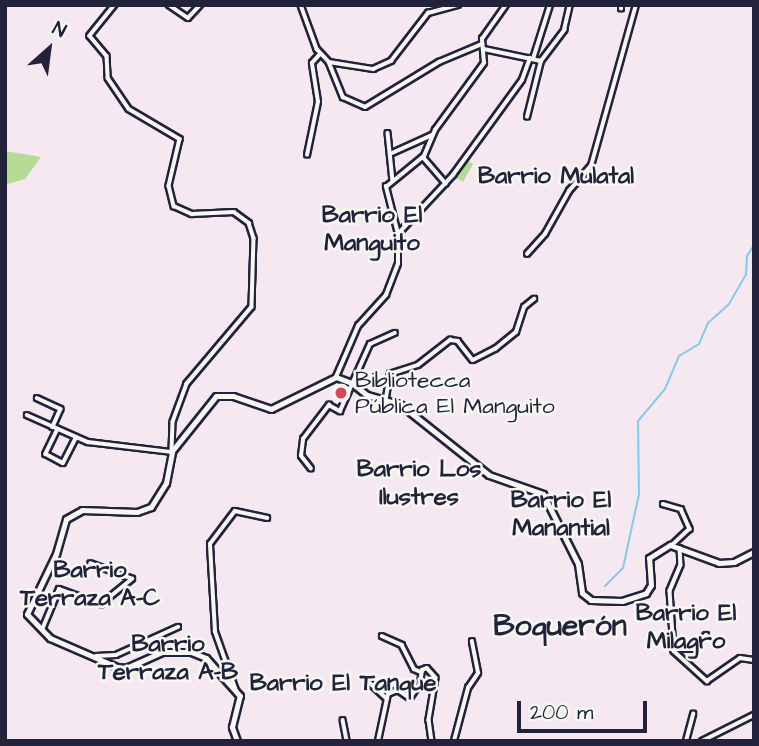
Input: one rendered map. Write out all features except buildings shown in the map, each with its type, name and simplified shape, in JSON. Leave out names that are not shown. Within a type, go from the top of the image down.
[{"type":"street","points":[[115,5],[90,36],[107,56],[108,78],[129,109],[180,139],[169,186],[174,206],[192,214],[234,212],[248,223],[254,238],[252,307],[187,384],[173,422],[172,452],[166,483],[147,509],[82,510],[66,519],[53,562],[27,610],[30,622],[42,632],[90,657],[126,668],[155,653],[191,652],[206,658],[236,691]]},
{"type":"street","points":[[169,5],[188,18],[200,5]]},
{"type":"street","points":[[300,5],[320,54],[329,62],[343,97],[365,107],[441,60],[483,46],[541,61]]},
{"type":"street","points":[[329,62],[384,67],[428,13],[458,5]]},
{"type":"street","points":[[172,452],[216,396],[233,396],[271,409],[336,377],[358,326],[390,287],[400,253],[398,233],[386,192],[393,181],[423,158],[432,135],[482,67],[483,46],[506,5]]},
{"type":"street","points":[[398,233],[446,183],[520,83],[550,5]]},
{"type":"street","points":[[527,117],[541,61],[564,30],[570,5]]},
{"type":"street","points":[[527,254],[545,234],[569,191],[591,166],[636,5]]},
{"type":"street","points":[[307,155],[318,102],[312,63],[320,54]]},
{"type":"street","points":[[388,134],[393,181]]},
{"type":"street","points":[[390,154],[432,135]]},
{"type":"street","points":[[423,158],[446,183]]},
{"type":"street","points":[[386,398],[390,374],[418,365],[450,340],[458,341],[473,360],[495,349],[516,332],[524,307],[534,299]]},
{"type":"street","points":[[311,468],[302,456],[303,439],[329,405],[340,411],[355,385],[367,348],[395,333]]},
{"type":"street","points":[[336,377],[355,385],[367,395],[386,398],[421,418],[489,475],[543,494],[578,564],[582,593],[588,598],[609,603],[646,593],[651,585],[650,555],[677,545],[691,528],[681,509],[663,504]]},
{"type":"street","points":[[37,398],[61,409],[52,427]]},
{"type":"street","points":[[27,415],[76,438],[104,446],[172,452]]},
{"type":"street","points":[[58,429],[47,454],[63,463],[76,438]]},
{"type":"street","points":[[237,741],[232,727],[240,703],[215,632],[210,544],[235,511],[267,518]]},
{"type":"street","points":[[677,545],[719,563],[734,562],[754,552]]},
{"type":"street","points":[[673,649],[675,622],[670,591],[681,565],[677,545]]},
{"type":"street","points":[[42,632],[59,589],[101,604],[132,579],[91,564]]},
{"type":"street","points":[[90,657],[116,655],[177,626]]},
{"type":"street","points":[[673,649],[693,649],[706,635]]},
{"type":"street","points":[[382,636],[402,645],[416,671],[430,670],[436,678],[429,719],[432,741]]},
{"type":"street","points":[[454,741],[468,688],[478,673],[472,642]]},
{"type":"street","points":[[673,649],[707,681],[745,656],[754,660]]},
{"type":"street","points":[[378,741],[388,701],[394,690],[410,698],[421,683],[421,671]]},
{"type":"street","points":[[368,681],[388,701]]},
{"type":"street","points":[[686,741],[693,714]]},
{"type":"street","points":[[702,741],[754,715]]},
{"type":"street","points":[[343,720],[347,741]]},
{"type":"green space","points":[[5,151],[41,157],[25,179],[5,185]]},
{"type":"green space","points":[[465,159],[473,164],[463,182],[455,177]]},
{"type":"waterway","points":[[605,586],[623,568],[639,494],[638,421],[665,389],[679,356],[699,344],[708,323],[729,304],[746,275],[747,256],[754,245]]},
{"type":"place","name":"Bibliotecca Pública El Manguito","points":[[341,393]]},
{"type":"district","name":"Barrio Mulatal","points":[[556,177]]},
{"type":"district","name":"Barrio El Manguito","points":[[372,230]]},
{"type":"district","name":"Barrio Los Ilustres","points":[[419,484]]},
{"type":"district","name":"Barrio El Manantial","points":[[561,515]]},
{"type":"district","name":"Barrio Terraza A-C","points":[[90,585]]},
{"type":"district","name":"Boquerón","points":[[560,626]]},
{"type":"district","name":"Barrio El Milagro","points":[[686,628]]},
{"type":"district","name":"Barrio Terraza A-B","points":[[168,659]]},
{"type":"district","name":"Barrio El Tanque","points":[[343,684]]}]
